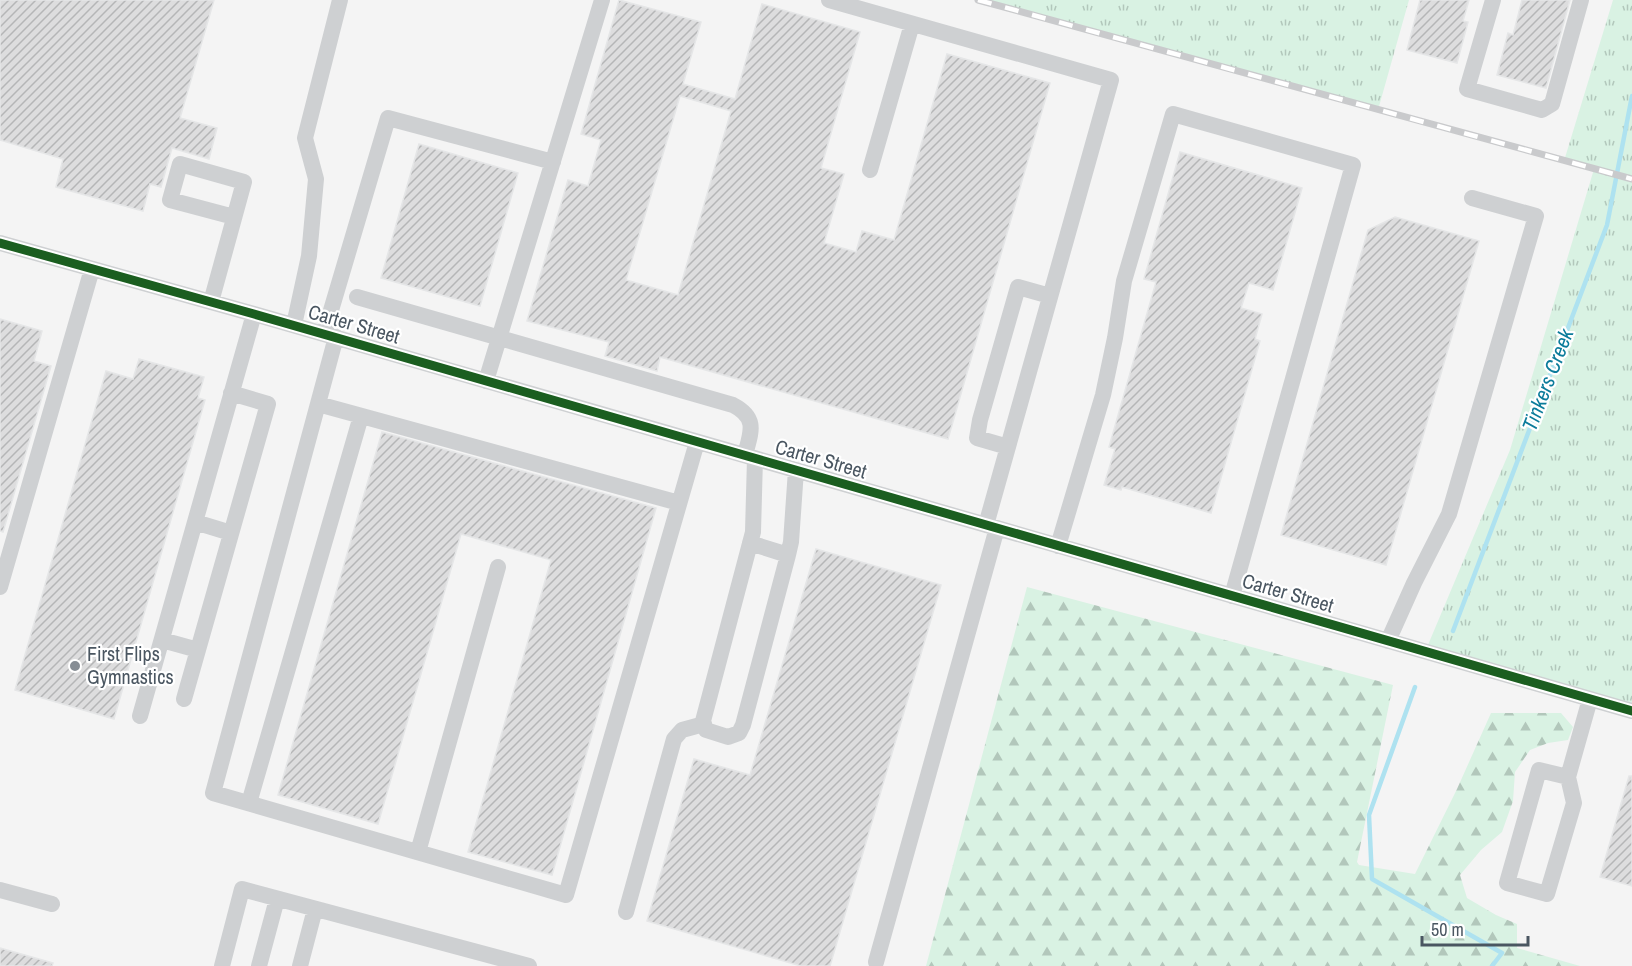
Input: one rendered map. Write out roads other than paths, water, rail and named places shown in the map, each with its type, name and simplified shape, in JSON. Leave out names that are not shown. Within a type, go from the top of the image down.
[{"type":"street","points":[[294,326],[309,256],[316,179],[305,138],[340,0]]},
{"type":"street","points":[[486,381],[602,0]]},
{"type":"street","points":[[829,0],[1111,80],[1008,447],[991,527],[876,962]]},
{"type":"street","points":[[1493,0],[1467,89],[1542,110],[1552,104],[1581,0]]},
{"type":"street","points":[[870,170],[912,24]]},
{"type":"street","points":[[1058,546],[1103,395],[1124,281],[1173,114],[1353,165],[1232,596]]},
{"type":"street","points":[[553,162],[388,118],[330,336],[318,404],[213,792],[566,895],[697,442]]},
{"type":"street","points":[[211,302],[244,182],[180,164],[170,200],[234,218]]},
{"type":"street","points":[[1388,641],[1449,514],[1536,216],[1472,198]]},
{"type":"street","name":"Carter Street","points":[[0,243],[1632,711]]},
{"type":"street","points":[[0,587],[92,269]]},
{"type":"street","points":[[1008,447],[977,438],[980,420],[1018,287],[1050,296]]},
{"type":"street","points":[[357,297],[733,405],[744,412],[750,420],[751,432],[753,532],[704,711],[706,730],[728,737],[739,733],[743,725],[788,555],[796,470]]},
{"type":"street","points":[[140,716],[254,314]]},
{"type":"street","points":[[184,699],[268,404],[231,393]]},
{"type":"street","points":[[318,404],[679,503]]},
{"type":"street","points":[[249,803],[361,416]]},
{"type":"street","points":[[195,522],[231,533]]},
{"type":"street","points":[[750,543],[788,555]]},
{"type":"street","points":[[418,852],[498,567]]},
{"type":"street","points":[[162,640],[198,650]]},
{"type":"street","points":[[1568,777],[1539,770],[1507,883],[1547,894],[1574,803],[1568,777],[1590,699]]},
{"type":"street","points":[[626,912],[674,739],[682,730],[704,724]]},
{"type":"street","points":[[0,890],[52,904]]},
{"type":"street","points":[[222,966],[242,890],[529,966]]},
{"type":"street","points":[[259,966],[277,899]]},
{"type":"street","points":[[300,966],[315,909]]},
{"type":"waterway","name":"Tinkers Creek","points":[[1453,631],[1607,225],[1632,96]]},
{"type":"waterway","name":"Tinkers Creek","points":[[1415,687],[1369,815],[1372,879],[1502,953],[1492,966]]},
{"type":"railway","points":[[978,0],[1632,179]]},
{"type":"place","name":"First Flips Gymnastics","points":[[75,666]]}]
